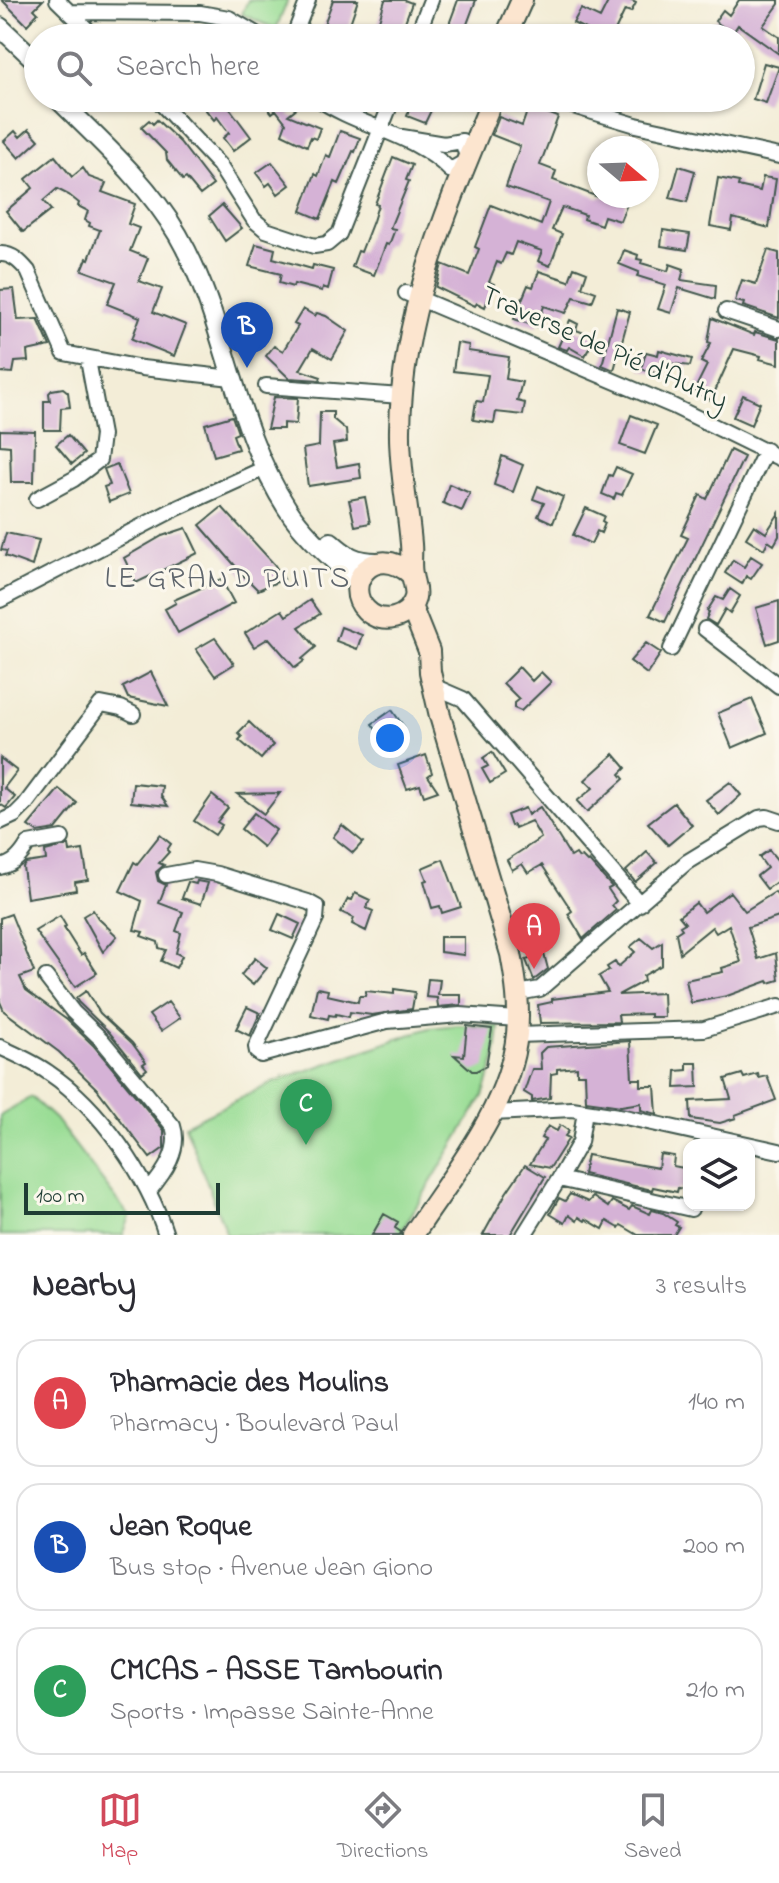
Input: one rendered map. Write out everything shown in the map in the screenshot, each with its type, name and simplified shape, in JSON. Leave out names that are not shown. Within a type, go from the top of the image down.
[{"type":"main road","points":[[511,24],[522,0]]},
{"type":"main road","points":[[524,24],[535,0]]},
{"type":"main road","points":[[381,562],[400,564],[416,584],[416,596],[411,606],[402,615],[390,619],[376,618],[365,610],[358,597],[358,583],[362,574],[381,562],[397,544],[387,437],[412,295],[431,253],[475,112]]},
{"type":"main road","points":[[460,157],[485,112]]},
{"type":"main road","points":[[395,395],[411,544],[411,574]]},
{"type":"main road","points":[[411,606],[429,651],[432,679],[452,761],[511,954],[518,993],[518,1027],[506,1079],[492,1113],[413,1235]]},
{"type":"main road","points":[[390,619],[409,632],[432,679]]},
{"type":"street","points":[[57,0],[83,24]]},
{"type":"street","points":[[299,24],[308,0]]},
{"type":"street","points":[[422,24],[431,0]]},
{"type":"street","points":[[71,12],[200,13],[229,18],[239,24]]},
{"type":"street","points":[[0,27],[24,50]]},
{"type":"street","points":[[0,44],[24,66]]},
{"type":"street","points":[[71,112],[155,199],[179,237],[198,278],[265,468],[288,509],[358,583]]},
{"type":"street","points":[[87,112],[143,167],[166,195],[189,232],[208,273],[266,449],[286,487],[320,532],[346,556],[362,562],[381,562]]},
{"type":"street","points":[[169,112],[219,165],[254,220],[266,230],[314,246],[327,244],[339,234],[388,112]]},
{"type":"street","points":[[343,112],[402,137],[439,159],[460,157]]},
{"type":"street","points":[[593,112],[636,125],[779,156]]},
{"type":"street","points":[[402,137],[444,144],[460,157]]},
{"type":"street","points":[[0,254],[21,263],[28,271],[64,353],[88,360],[232,378]]},
{"type":"street","name":"Traverse de Pié d'Autry","points":[[412,295],[634,389],[773,454]]},
{"type":"street","points":[[726,311],[779,329]]},
{"type":"street","points":[[37,499],[74,479],[99,460],[102,435],[88,360]]},
{"type":"street","points":[[266,386],[395,395]]},
{"type":"street","points":[[671,649],[773,454]]},
{"type":"street","points":[[0,600],[173,510],[265,468]]},
{"type":"street","points":[[705,629],[779,686]]},
{"type":"street","points":[[432,679],[463,699],[640,904]]},
{"type":"street","points":[[0,822],[15,815],[25,805],[101,704],[133,714]]},
{"type":"street","points":[[518,993],[540,989],[687,862],[759,818],[779,821]]},
{"type":"street","points":[[0,867],[9,865],[21,856],[28,844],[62,838]]},
{"type":"street","points":[[166,875],[194,870],[217,874],[317,907],[316,919],[256,1047],[261,1055],[387,1021],[460,1015],[518,1027],[704,1029],[779,1006]]},
{"type":"street","points":[[46,977],[173,1126],[177,1136],[171,1159],[149,1191]]},
{"type":"street","points":[[0,1047],[52,1074],[84,1102],[149,1191],[166,1235]]},
{"type":"street","points":[[492,1113],[551,1108],[585,1111],[779,1151]]},
{"type":"street","points":[[524,1235],[580,1142],[585,1111]]},
{"type":"street","points":[[559,1179],[683,1207]]},
{"type":"green space","points":[[248,0],[288,0],[278,24],[265,24],[242,14]]},
{"type":"green space","points":[[459,1025],[499,1027],[495,1060],[483,1096],[399,1235],[227,1235],[185,1125],[274,1082],[429,1028]]},
{"type":"green space","points":[[31,1097],[55,1119],[130,1217],[123,1235],[0,1235],[0,1116]]},
{"type":"building","points":[[2,0],[43,0],[34,9],[38,13],[26,24]]},
{"type":"building","points":[[333,0],[358,0],[350,24],[324,24]]},
{"type":"building","points":[[385,0],[412,3],[404,24],[378,24]]},
{"type":"building","points":[[458,0],[476,0],[467,24],[449,24]]},
{"type":"building","points":[[605,0],[630,0],[636,3],[631,12],[625,10],[618,24],[573,23],[581,9],[600,18],[608,2]]},
{"type":"building","points":[[739,0],[779,0],[763,26],[779,37],[779,54],[755,37],[755,24],[719,24],[715,21],[723,10],[729,15]]},
{"type":"building","points":[[764,63],[779,67],[766,103],[755,100]]},
{"type":"building","points":[[207,112],[232,112],[251,137],[233,151],[223,138],[229,133],[217,117],[214,120]]},
{"type":"building","points":[[278,112],[292,112],[288,115],[320,128],[316,139],[311,137],[307,146],[282,134],[286,123]]},
{"type":"building","points":[[409,112],[430,112],[425,123],[407,116]]},
{"type":"building","points":[[527,112],[545,112],[558,117],[540,165],[556,171],[553,180],[587,193],[587,208],[625,208],[620,221],[604,216],[601,225],[562,207],[552,230],[562,234],[550,266],[538,261],[542,251],[516,242],[511,255],[506,253],[501,264],[497,262],[489,282],[494,284],[485,307],[477,303],[475,306],[436,287],[442,264],[469,275],[479,249],[475,247],[491,205],[541,225],[549,202],[506,187],[520,146],[492,135],[499,117],[522,126]]},
{"type":"building","points":[[149,120],[153,124],[157,120],[180,142],[213,185],[200,195],[186,178],[183,180],[167,160],[166,153],[141,127]]},
{"type":"building","points":[[29,129],[39,140],[19,158],[4,141],[15,131],[20,137]]},
{"type":"building","points":[[340,131],[360,138],[339,184],[335,182],[320,219],[301,211],[315,174],[318,176],[326,155],[330,157]]},
{"type":"building","points":[[55,156],[72,177],[83,168],[89,177],[106,183],[102,192],[135,204],[128,224],[139,228],[130,251],[148,258],[139,281],[162,289],[153,312],[186,325],[174,356],[132,339],[140,317],[107,304],[116,282],[82,270],[100,230],[89,226],[90,223],[85,220],[88,211],[78,206],[79,203],[57,189],[43,201],[51,210],[23,232],[6,211],[33,188],[26,179]]},
{"type":"building","points":[[393,157],[412,165],[406,180],[409,181],[390,228],[395,229],[374,275],[352,267],[373,221],[378,205],[375,204]]},
{"type":"building","points":[[272,162],[290,185],[278,194],[270,183],[266,186],[256,173]]},
{"type":"building","points":[[679,166],[695,171],[687,202],[670,198]]},
{"type":"building","points":[[763,177],[776,179],[769,228],[733,218],[731,230],[710,226],[718,178],[760,191]]},
{"type":"building","points":[[222,205],[242,228],[225,241],[209,216]]},
{"type":"building","points":[[663,230],[690,234],[687,250],[661,246]]},
{"type":"building","points":[[256,244],[275,249],[273,258],[312,269],[313,265],[333,270],[328,289],[323,287],[322,291],[279,283],[281,274],[249,266]]},
{"type":"building","points":[[624,250],[638,255],[641,263],[668,271],[670,264],[684,269],[681,280],[716,285],[715,299],[679,288],[671,313],[658,309],[666,285],[637,276],[639,272],[619,264]]},
{"type":"building","points":[[768,250],[779,253],[779,318],[735,301],[742,280],[756,284]]},
{"type":"building","points":[[574,267],[587,272],[582,287],[596,292],[592,302],[574,297],[566,313],[544,306],[537,327],[514,319],[528,285],[533,287],[539,271],[569,281]]},
{"type":"building","points":[[14,289],[18,320],[38,319],[50,346],[27,351],[28,361],[15,362],[13,373],[0,372],[0,290]]},
{"type":"building","points":[[617,308],[630,312],[614,370],[602,365]]},
{"type":"building","points":[[303,309],[315,316],[317,313],[326,316],[348,331],[332,359],[313,348],[300,370],[321,377],[320,380],[289,378],[266,356],[274,346],[283,351],[298,326],[294,324]]},
{"type":"building","points":[[712,318],[754,335],[755,332],[779,339],[779,364],[734,349],[711,400],[694,391],[707,365],[701,362],[711,343],[708,342]]},
{"type":"building","points":[[570,320],[578,324],[576,330],[595,337],[585,356],[569,347],[567,350],[558,347]]},
{"type":"building","points":[[457,343],[469,345],[468,351],[509,357],[506,379],[522,382],[517,401],[525,403],[523,415],[496,412],[494,423],[473,420],[476,401],[483,402],[488,375],[453,371]]},
{"type":"building","points":[[659,350],[692,359],[690,366],[661,362],[658,374],[641,369],[646,352],[658,355]]},
{"type":"building","points":[[63,388],[68,392],[70,407],[61,408],[60,430],[44,430],[44,401],[50,401],[49,393],[52,390]]},
{"type":"building","points":[[743,395],[760,403],[751,425],[733,417]]},
{"type":"building","points":[[274,397],[298,398],[296,424],[283,423],[283,429],[267,429]]},
{"type":"building","points":[[320,412],[333,412],[333,419],[346,430],[347,442],[333,444],[337,467],[359,463],[361,478],[308,486],[303,449],[319,446]]},
{"type":"building","points":[[631,415],[657,425],[645,454],[620,445]]},
{"type":"building","points":[[232,416],[238,433],[233,435],[238,449],[214,456],[205,424]]},
{"type":"building","points":[[0,430],[35,431],[34,482],[11,482],[10,446],[0,445]]},
{"type":"building","points":[[68,435],[84,454],[72,464],[56,445]]},
{"type":"building","points":[[730,450],[744,457],[665,622],[650,615],[688,538],[681,535],[700,495],[707,499]]},
{"type":"building","points":[[502,456],[523,465],[513,492],[494,485]]},
{"type":"building","points":[[117,464],[129,494],[109,502],[104,487],[110,485],[104,469]]},
{"type":"building","points":[[616,467],[632,474],[622,495],[616,493],[614,499],[602,494],[609,475],[612,476]]},
{"type":"building","points":[[449,484],[470,493],[462,511],[443,503]]},
{"type":"building","points":[[538,486],[563,497],[553,523],[538,516],[544,503],[533,499]]},
{"type":"building","points":[[365,497],[370,523],[355,526],[349,500]]},
{"type":"building","points":[[222,507],[284,579],[258,590],[200,525]]},
{"type":"building","points":[[586,508],[604,516],[602,521],[605,523],[591,544],[573,535]]},
{"type":"building","points":[[779,513],[779,536],[774,545],[768,541],[764,549],[746,538],[754,525],[766,533]]},
{"type":"building","points":[[186,528],[198,553],[136,583],[124,558],[162,536]]},
{"type":"building","points":[[6,533],[39,540],[32,566],[5,556],[7,551],[1,550]]},
{"type":"building","points":[[751,556],[762,563],[751,579],[746,576],[742,584],[725,573],[733,560],[744,567]]},
{"type":"building","points":[[221,579],[234,603],[178,633],[165,609],[176,603],[174,600]]},
{"type":"building","points":[[730,589],[740,596],[730,613],[725,609],[716,625],[706,619],[707,611],[716,597],[723,600]]},
{"type":"building","points":[[310,600],[320,614],[299,627],[316,647],[302,659],[304,661],[295,668],[269,638],[254,647],[245,633],[282,610],[286,616]]},
{"type":"building","points":[[779,601],[779,640],[767,644],[756,608]]},
{"type":"building","points":[[341,627],[362,635],[357,649],[336,641]]},
{"type":"building","points":[[215,638],[234,664],[215,676],[196,649]]},
{"type":"building","points":[[646,643],[661,653],[647,674],[630,661]]},
{"type":"building","points":[[519,667],[532,681],[541,672],[551,682],[521,711],[514,708],[514,703],[519,699],[503,683]]},
{"type":"building","points":[[151,672],[168,706],[128,698],[123,687]]},
{"type":"building","points":[[752,699],[767,733],[732,748],[718,713]]},
{"type":"building","points":[[392,710],[404,727],[384,741],[372,724]]},
{"type":"building","points":[[249,722],[273,745],[261,759],[239,740],[242,737],[238,733]]},
{"type":"building","points":[[492,752],[505,774],[490,783],[482,769],[488,766],[483,758]]},
{"type":"building","points":[[614,754],[626,768],[620,774],[624,779],[587,812],[577,801],[593,788],[585,780]]},
{"type":"building","points":[[426,755],[432,773],[428,776],[438,791],[424,796],[420,785],[407,789],[398,765]]},
{"type":"building","points":[[0,758],[17,771],[4,788],[15,797],[6,808],[0,804]]},
{"type":"building","points":[[730,782],[741,795],[719,815],[706,800]]},
{"type":"building","points":[[133,783],[162,786],[161,796],[168,806],[131,802]]},
{"type":"building","points":[[59,789],[77,803],[56,829],[37,832],[28,826]]},
{"type":"building","points":[[280,793],[264,814],[237,794]]},
{"type":"building","points":[[212,795],[228,808],[217,822],[222,825],[215,835],[194,821]]},
{"type":"building","points":[[674,803],[692,825],[668,845],[648,823]]},
{"type":"building","points":[[540,807],[571,857],[576,854],[589,861],[612,887],[608,889],[616,901],[612,905],[616,910],[583,939],[568,914],[572,911],[542,865],[528,873],[522,864],[512,870],[507,860],[541,838],[531,821],[515,828],[507,815],[525,808],[528,815]]},
{"type":"building","points":[[254,813],[276,830],[263,847],[241,829]]},
{"type":"building","points":[[342,825],[363,842],[353,853],[333,837]]},
{"type":"building","points":[[160,835],[171,844],[167,850],[169,852],[159,863],[164,865],[156,872],[158,881],[166,885],[159,903],[183,912],[176,931],[181,933],[176,953],[182,956],[176,968],[161,961],[166,950],[159,948],[158,942],[134,930],[142,901],[120,891],[134,862],[137,864]]},
{"type":"building","points":[[69,845],[70,852],[83,850],[88,880],[75,882],[76,890],[27,898],[23,867],[26,863],[46,860],[45,851]]},
{"type":"building","points":[[769,850],[779,862],[779,880],[767,889],[757,876],[767,868],[759,857]]},
{"type":"building","points":[[647,852],[657,863],[635,882],[626,871]]},
{"type":"building","points":[[443,859],[461,907],[442,913],[440,906],[432,908],[422,868]]},
{"type":"building","points":[[197,881],[208,883],[201,904],[182,898],[188,882],[196,884]]},
{"type":"building","points":[[730,892],[745,911],[775,892],[779,898],[779,917],[748,927],[758,959],[776,953],[779,980],[691,1003],[686,980],[723,972],[722,968],[741,962],[729,925],[716,933],[712,927],[680,953],[676,933],[685,923],[679,916],[696,903],[703,912]]},
{"type":"building","points":[[355,893],[370,900],[366,908],[373,911],[366,931],[352,924],[354,918],[341,912]]},
{"type":"building","points":[[93,910],[117,936],[103,952],[83,916]]},
{"type":"building","points":[[11,914],[34,972],[20,977],[26,990],[67,1020],[94,1046],[164,1130],[164,1148],[150,1158],[97,1089],[59,1052],[4,1011],[0,1002],[0,918]]},
{"type":"building","points":[[279,914],[300,924],[293,939],[272,930]]},
{"type":"building","points":[[60,916],[81,955],[84,953],[97,973],[75,987],[35,931]]},
{"type":"building","points":[[440,937],[464,937],[464,955],[440,952]]},
{"type":"building","points":[[641,938],[653,948],[662,942],[662,965],[643,976],[644,981],[618,995],[663,993],[664,1017],[618,1015],[619,1022],[540,1023],[538,1005],[552,1002],[552,999],[608,992],[599,976],[615,962],[618,967],[635,952],[630,947]]},
{"type":"building","points":[[544,954],[548,969],[534,980],[526,960]]},
{"type":"building","points":[[255,958],[267,968],[253,985],[241,975]]},
{"type":"building","points":[[428,979],[440,980],[438,995],[461,995],[461,1005],[438,1007],[437,998],[426,997]]},
{"type":"building","points":[[317,988],[328,990],[327,995],[358,1002],[359,996],[365,996],[366,991],[394,994],[394,989],[415,992],[412,1009],[372,1015],[350,1012],[349,1017],[336,1014],[329,1015],[328,1019],[311,1015]]},
{"type":"building","points":[[86,991],[100,1013],[132,1043],[146,1062],[143,1064],[147,1069],[142,1073],[109,1032],[78,1002],[76,998]]},
{"type":"building","points":[[168,1002],[180,1018],[161,1031],[149,1015]]},
{"type":"building","points":[[247,1007],[260,1013],[250,1036],[236,1029]]},
{"type":"building","points":[[467,1026],[492,1029],[486,1066],[476,1071],[454,1055],[464,1056]]},
{"type":"building","points":[[630,1041],[632,1079],[641,1079],[641,1086],[655,1086],[657,1114],[641,1110],[641,1103],[621,1106],[586,1101],[585,1074],[577,1074],[577,1067],[557,1069],[557,1073],[551,1074],[550,1098],[532,1101],[532,1097],[524,1092],[532,1069],[541,1069],[540,1053],[546,1047]]},
{"type":"building","points":[[687,1063],[697,1063],[698,1087],[675,1088],[676,1071],[687,1070]]},
{"type":"building","points":[[742,1074],[744,1078],[758,1074],[759,1078],[767,1076],[776,1100],[720,1123],[691,1119],[690,1101],[731,1099],[725,1079]]},
{"type":"building","points":[[560,1125],[569,1131],[565,1136],[569,1138],[550,1168],[530,1164],[545,1140],[541,1138],[548,1126],[557,1131]]},
{"type":"building","points":[[660,1154],[674,1156],[673,1166],[683,1168],[683,1189],[678,1188],[677,1192],[653,1187],[652,1190],[583,1174],[587,1155],[658,1168]]},
{"type":"building","points":[[525,1165],[545,1177],[510,1235],[483,1235],[506,1193]]},
{"type":"building","points":[[570,1194],[588,1202],[593,1197],[608,1207],[612,1201],[629,1210],[632,1206],[650,1214],[652,1210],[663,1213],[677,1222],[675,1225],[679,1227],[674,1235],[638,1235],[607,1221],[603,1229],[586,1219],[579,1217],[577,1221],[569,1215],[565,1223],[550,1214],[559,1198],[565,1201]]},
{"type":"building","points":[[384,1214],[398,1222],[395,1228],[401,1232],[400,1235],[372,1235]]},
{"type":"place","name":"Jean Roque","points":[[247,368]]},
{"type":"place","name":"Pharmacie des Moulins","points":[[534,969]]},
{"type":"place","name":"CMCAS - ASSE Tambourin","points":[[306,1145]]},
{"type":"district","name":"LE GRAND PUITS","points":[[228,580]]}]
